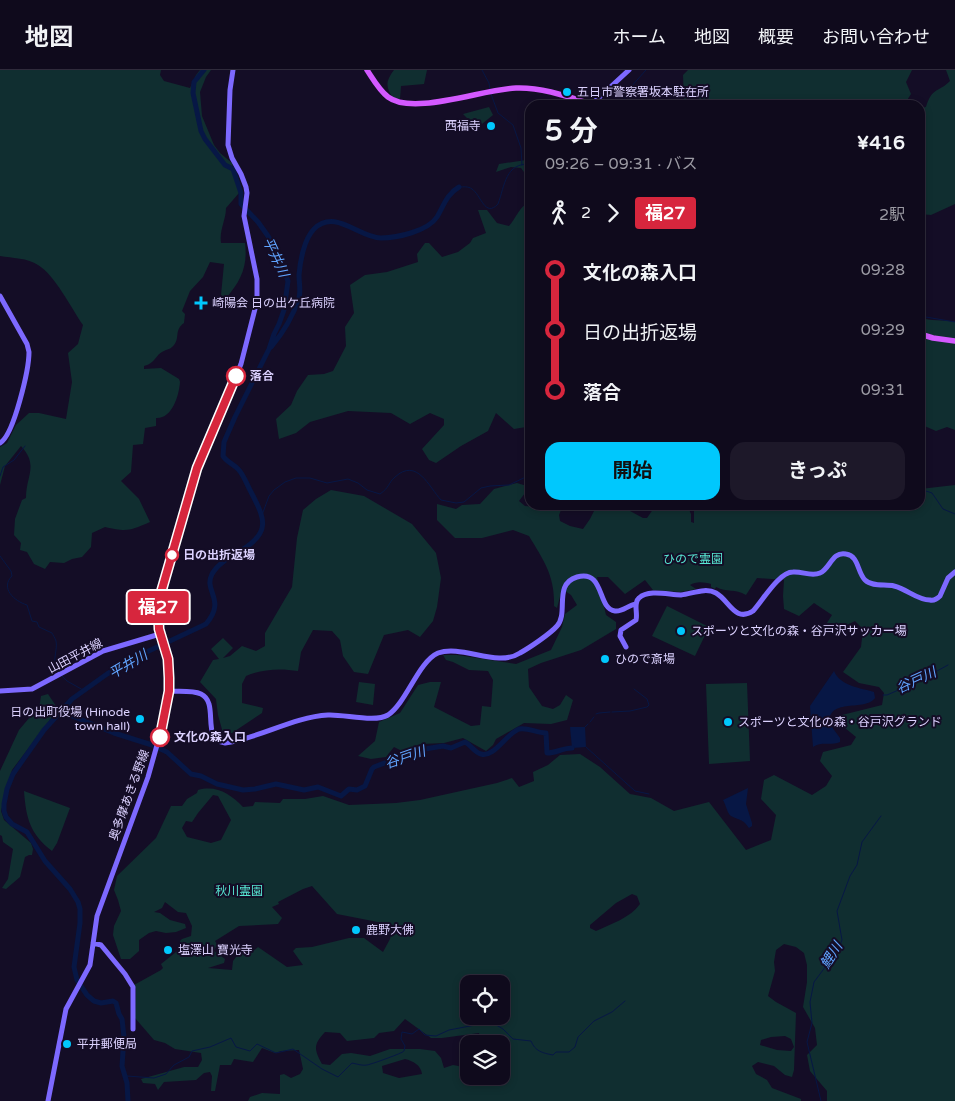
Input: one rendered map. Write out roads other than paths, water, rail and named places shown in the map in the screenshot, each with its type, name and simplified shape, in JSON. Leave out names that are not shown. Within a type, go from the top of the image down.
[{"type":"main road","points":[[367,70],[386,95],[404,104],[423,104],[516,88],[537,89],[576,100]]},
{"type":"main road","points":[[925,336],[955,341]]},
{"type":"street","name":"奥多摩あきる野線","points":[[48,1101],[68,1003],[84,977],[91,960],[95,924],[99,910],[156,750],[169,691],[169,669],[157,617],[158,603],[204,451],[241,364],[257,301],[258,284],[245,225],[246,197],[244,181],[232,158],[228,145],[230,90],[234,70]]},
{"type":"street","points":[[598,100],[629,70]]},
{"type":"street","points":[[0,296],[27,344],[29,352],[20,402],[6,438],[0,443]]},
{"type":"street","points":[[626,647],[620,632],[624,627],[636,620],[636,604],[639,597],[646,595],[656,593],[682,595],[707,591],[717,594],[735,612],[748,614],[785,574],[794,571],[818,574],[836,556],[843,553],[850,555],[855,560],[863,578],[868,582],[900,588],[927,600],[934,600],[940,596],[948,578],[955,572]]},
{"type":"street","points":[[169,691],[196,693],[204,696],[209,706],[214,736],[218,742],[225,743],[316,716],[382,717],[390,713],[427,662],[439,653],[449,652],[507,658],[522,652],[557,626],[560,619],[563,593],[567,584],[578,577],[588,577],[594,581],[600,589],[606,606],[611,611],[619,612],[636,604]]},
{"type":"street","name":"山田平井線","points":[[0,691],[32,689],[103,651],[160,635]]},
{"type":"street","points":[[93,943],[102,945],[131,983],[134,990],[133,1029]]},
{"type":"water","points":[[834,671],[846,683],[874,692],[875,698],[864,704],[841,707],[835,710],[831,715],[829,723],[840,738],[840,742],[819,744],[813,747],[810,706]]},
{"type":"water","points":[[570,727],[585,727],[586,747],[572,748]]},
{"type":"water","points":[[748,788],[746,804],[752,823],[752,826],[749,828],[743,821],[730,815],[723,800]]},
{"type":"waterway","name":"平井川","points":[[128,1101],[127,1083],[122,1066],[124,1037],[122,1019],[116,1003],[113,1001],[101,1003],[94,1001],[87,995],[77,980],[74,967],[80,923],[78,902],[70,889],[45,861],[27,832],[12,824],[6,817],[4,804],[13,774],[44,730],[72,699],[107,674],[138,656],[206,624],[215,608],[210,586],[212,574],[221,563],[258,537],[263,524],[260,510],[242,474],[223,456],[224,442],[279,324],[284,310],[288,281],[268,236],[241,204],[241,193],[233,169],[225,165],[201,131],[193,93],[194,82],[204,70]]},
{"type":"waterway","points":[[482,70],[489,83],[490,90]]},
{"type":"waterway","points":[[625,100],[629,89],[646,70]]},
{"type":"waterway","points":[[491,94],[498,113],[513,125],[521,148],[522,165]]},
{"type":"waterway","points":[[459,187],[470,188],[486,207],[494,208],[498,204],[507,176],[515,167],[525,165]]},
{"type":"waterway","points":[[271,347],[280,336],[297,305],[300,295],[299,275],[302,257],[305,245],[314,229],[322,223],[330,222],[339,223],[373,237],[395,237],[412,233],[433,222],[449,196],[459,187]]},
{"type":"waterway","points":[[925,317],[955,322]]},
{"type":"waterway","points":[[0,476],[3,467],[14,460],[25,446]]},
{"type":"waterway","points":[[262,515],[269,496],[274,490],[285,482],[296,478],[310,478],[327,483],[348,479],[358,483],[367,490],[380,494],[395,477],[410,470],[422,476],[441,500],[456,503],[464,502],[481,488],[509,485],[525,477]]},
{"type":"waterway","points":[[925,491],[932,493],[943,509],[955,514]]},
{"type":"waterway","points":[[0,556],[11,571],[12,576],[7,585],[10,594],[27,605],[32,621],[37,622],[39,627],[52,633],[55,638],[55,665],[60,673]]},
{"type":"waterway","name":"谷戸川","points":[[883,695],[917,682],[948,665]]},
{"type":"waterway","points":[[62,676],[83,690]]},
{"type":"waterway","points":[[612,712],[630,711],[649,705],[647,699],[634,689]]},
{"type":"waterway","name":"谷戸川","points":[[60,711],[167,752],[191,774],[201,776],[217,784],[243,790],[276,784],[304,790],[318,787],[341,796],[349,789],[357,790],[365,786],[374,767],[419,750],[443,746],[451,748],[465,742],[479,753],[486,754],[519,729],[546,733],[547,753],[572,748]]},
{"type":"waterway","points":[[596,714],[610,712]]},
{"type":"waterway","points":[[590,722],[594,717]]},
{"type":"waterway","points":[[585,727],[588,724]]},
{"type":"waterway","points":[[586,747],[635,791],[649,794]]},
{"type":"waterway","name":"鯉川","points":[[821,1101],[807,1042],[812,1023],[810,1002],[814,982],[838,950],[842,940],[837,911],[850,876],[857,865],[862,842],[881,816]]},
{"type":"waterway","points":[[125,1078],[127,1076],[154,1078],[166,1074],[174,1065],[189,1057],[192,1051],[210,1047],[231,1038],[236,1047],[250,1051],[257,1044],[276,1053],[293,1049],[322,1069],[338,1077],[352,1063],[367,1065],[404,1051],[405,1046],[401,1039],[402,1032],[412,1034],[419,1029],[425,1035],[436,1036],[449,1030],[491,1022],[503,1029],[513,1039],[531,1041],[539,1051],[553,1055],[556,1052],[569,1052],[575,1047],[578,1037],[594,1021],[612,1012],[625,1001]]},
{"type":"place","name":"五日市警察署坂本駐在所","points":[[567,92]]},
{"type":"place","name":"西福寺","points":[[491,126]]},
{"type":"place","name":"崎陽会 日の出ケ丘病院","points":[[201,303]]},
{"type":"place","name":"落合","points":[[236,376]]},
{"type":"place","name":"日の出折返場","points":[[172,555]]},
{"type":"place","name":"スポーツと文化の森・谷戸沢サッカー場","points":[[681,631]]},
{"type":"place","name":"ひので斎場","points":[[605,659]]},
{"type":"place","name":"日の出町役場 (Hinode town hall)","points":[[140,719]]},
{"type":"place","name":"スポーツと文化の森・谷戸沢グランド","points":[[728,722]]},
{"type":"place","name":"文化の森入口","points":[[160,737]]},
{"type":"place","name":"鹿野大佛","points":[[356,930]]},
{"type":"place","name":"塩澤山 寶光寺","points":[[168,950]]},
{"type":"place","name":"平井郵便局","points":[[67,1044]]},
{"type":"park label","name":"ひので霊園","points":[[693,559]]},
{"type":"park label","name":"秋川霊園","points":[[239,891]]}]
